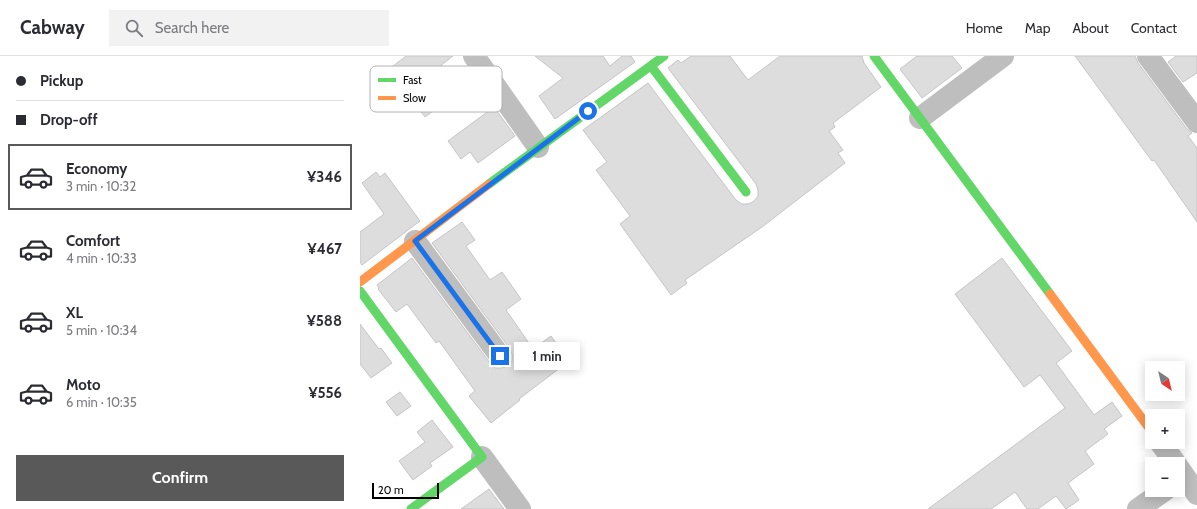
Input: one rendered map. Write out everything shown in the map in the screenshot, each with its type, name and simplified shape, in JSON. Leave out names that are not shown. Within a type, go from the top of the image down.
[{"type":"street","points":[[474,56],[481,66]]},
{"type":"street","points":[[360,282],[538,147],[664,56]]},
{"type":"street","points":[[874,56],[1145,423]]},
{"type":"street","points":[[920,118],[1003,56]]},
{"type":"street","points":[[1148,56],[1197,122]]},
{"type":"street","points":[[650,66],[746,192]]},
{"type":"street","points":[[502,96],[538,147]]},
{"type":"street","points":[[415,241],[500,356]]},
{"type":"street","points":[[360,291],[520,509]]},
{"type":"street","points":[[1166,449],[1172,457]]},
{"type":"street","points":[[411,509],[482,457]]},
{"type":"street","points":[[1185,474],[1197,494]]},
{"type":"street","points":[[1138,509],[1155,497]]},
{"type":"building","points":[[406,56],[453,56],[440,66],[393,66]]},
{"type":"building","points":[[535,56],[603,56],[610,66],[622,56],[631,56],[635,62],[555,119],[539,96],[563,78]]},
{"type":"building","points":[[691,56],[730,56],[748,80],[780,56],[862,56],[864,63],[881,87],[833,123],[835,127],[829,131],[843,150],[838,153],[845,163],[762,227],[685,280],[687,283],[671,295],[620,224],[630,216],[596,170],[607,162],[583,130],[648,83],[736,200],[742,204],[753,202],[758,196],[756,184],[668,68],[678,60],[681,63]]},
{"type":"building","points":[[917,56],[952,56],[962,68],[922,98],[900,69]]},
{"type":"building","points":[[1075,56],[1135,56],[1138,63],[1187,129],[1192,133],[1188,136],[1197,148],[1197,222],[1154,160],[1152,161]]},
{"type":"building","points":[[1176,56],[1197,56],[1197,73],[1183,82],[1168,62]]},
{"type":"building","points":[[421,112],[432,112],[425,117]]},
{"type":"building","points":[[487,112],[498,112],[515,136],[478,163],[470,152],[461,159],[448,141]]},
{"type":"building","points":[[376,172],[380,177],[385,173],[420,221],[362,265],[360,262],[360,232],[384,214],[362,183]]},
{"type":"building","points":[[462,222],[475,240],[466,246],[490,280],[502,272],[521,299],[506,310],[533,349],[551,336],[569,361],[519,399],[520,400],[491,423],[469,396],[475,391],[439,341],[436,343],[407,304],[396,312],[378,289],[379,288],[377,285],[412,258],[490,363],[495,368],[507,366],[512,361],[510,349],[432,243]]},
{"type":"building","points":[[1002,258],[1072,351],[1056,363],[1094,415],[1112,402],[1122,416],[1104,429],[1108,434],[1085,451],[1094,464],[1068,483],[1079,500],[1066,509],[1056,496],[1038,509],[1027,509],[1015,492],[991,509],[928,509],[1065,408],[1040,375],[1024,387],[955,294]]},
{"type":"building","points":[[360,324],[392,363],[371,378],[360,364]]},
{"type":"building","points":[[400,392],[411,406],[397,416],[386,402]]},
{"type":"building","points":[[432,420],[453,447],[430,463],[432,466],[413,480],[399,461],[425,442],[417,432]]},
{"type":"building","points":[[489,489],[504,509],[461,509]]},
{"type":"traffic: fast","points":[[489,184],[664,56]]},
{"type":"traffic: fast","points":[[874,56],[1050,294]]},
{"type":"traffic: fast","points":[[651,66],[746,192]]},
{"type":"traffic: fast","points":[[360,291],[482,457],[411,509]]},
{"type":"traffic: slow","points":[[360,282],[489,184]]},
{"type":"traffic: slow","points":[[1050,294],[1145,423]]},
{"type":"route","points":[[500,356],[415,241],[538,147],[588,111]]}]
